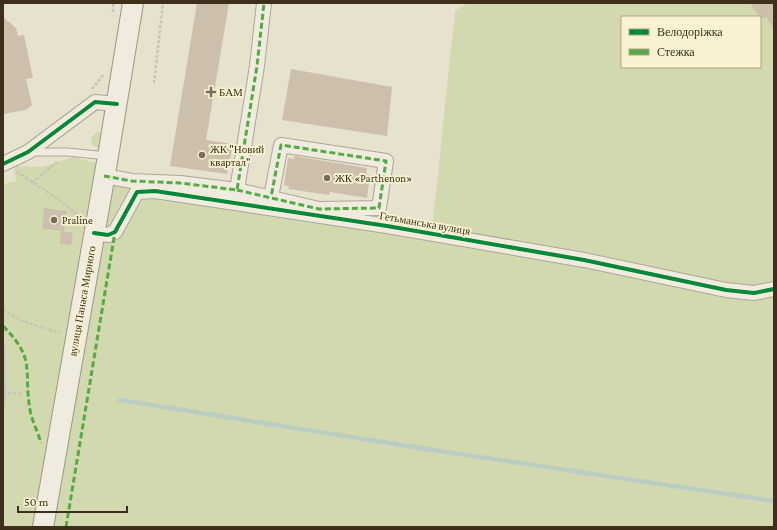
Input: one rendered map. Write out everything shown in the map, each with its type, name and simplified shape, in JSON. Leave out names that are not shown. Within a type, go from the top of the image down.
[{"type":"main road","name":"вулиця Панаса Мирного","points":[[43,527],[87,229],[104,176],[108,156],[132,3]]},
{"type":"street","points":[[237,190],[257,66],[264,3]]},
{"type":"street","points":[[7,162],[28,152],[96,102],[117,104]]},
{"type":"street","points":[[104,176],[132,181],[180,183],[237,190],[271,198],[319,209],[379,208],[386,160],[281,146],[271,198]]},
{"type":"street","name":"Гетьманська вулиця","points":[[87,229],[108,235],[115,232],[137,192],[155,191],[409,230],[584,260],[726,290],[754,293],[774,289]]},
{"type":"lane","points":[[28,152],[68,152],[108,156]]},
{"type":"path","points":[[154,83],[164,3]]},
{"type":"path","points":[[7,162],[32,183],[64,203],[80,217],[87,229]]},
{"type":"path","points":[[32,183],[58,162]]},
{"type":"path","points":[[80,217],[82,210]]},
{"type":"path","points":[[3,310],[22,321],[60,333]]},
{"type":"path","points":[[59,341],[61,326]]},
{"type":"path","points":[[3,392],[22,394]]},
{"type":"green space","points":[[467,3],[774,3],[774,527],[49,527],[110,183],[431,239],[455,11]]},
{"type":"green space","points":[[96,132],[103,133],[101,148],[95,147],[92,143],[91,138]]},
{"type":"green space","points":[[73,157],[97,163],[35,527],[3,527],[3,184],[16,181],[14,166],[42,167]]},
{"type":"shaded area","points":[[3,344],[5,347],[6,395],[3,414]]},
{"type":"building","points":[[197,3],[229,3],[206,140],[233,144],[227,174],[170,166]]},
{"type":"building","points":[[750,3],[774,3],[774,30],[766,17],[761,19],[761,16],[759,16]]},
{"type":"building","points":[[3,17],[16,28],[18,36],[24,35],[33,78],[26,79],[32,105],[26,110],[3,114]]},
{"type":"building","points":[[291,69],[392,87],[387,136],[282,120]]},
{"type":"building","name":"ЖК «Parthenon»","points":[[294,156],[367,168],[366,174],[370,175],[367,198],[330,192],[329,195],[288,189],[289,186],[284,185],[288,158],[294,159]]},
{"type":"building","name":"Praline","points":[[44,208],[67,211],[64,231],[42,229]]},
{"type":"building","points":[[61,231],[73,233],[71,245],[60,244]]},
{"type":"waterway","points":[[120,400],[420,448],[774,501]]},
{"type":"marked path","points":[[104,176],[132,181],[180,183],[237,190],[257,66],[264,3]]},
{"type":"marked path","points":[[237,190],[319,209],[379,208],[386,161],[281,145],[271,197]]},
{"type":"marked path","points":[[66,527],[115,232]]},
{"type":"marked path","points":[[3,326],[14,338],[25,357],[30,410],[41,443]]},
{"type":"cycle path","points":[[3,164],[28,152],[95,102],[117,104]]},
{"type":"cycle path","points":[[94,233],[108,235],[115,232],[137,192],[155,191],[387,226],[584,260],[726,290],[754,293],[774,289]]},
{"type":"place","name":"БАМ","points":[[211,92]]},
{"type":"place","name":"ЖК \"Новий квартал\"","points":[[202,155]]},
{"type":"place","name":"ЖК «Parthenon»","points":[[327,178]]},
{"type":"place","name":"Praline","points":[[54,220]]}]
